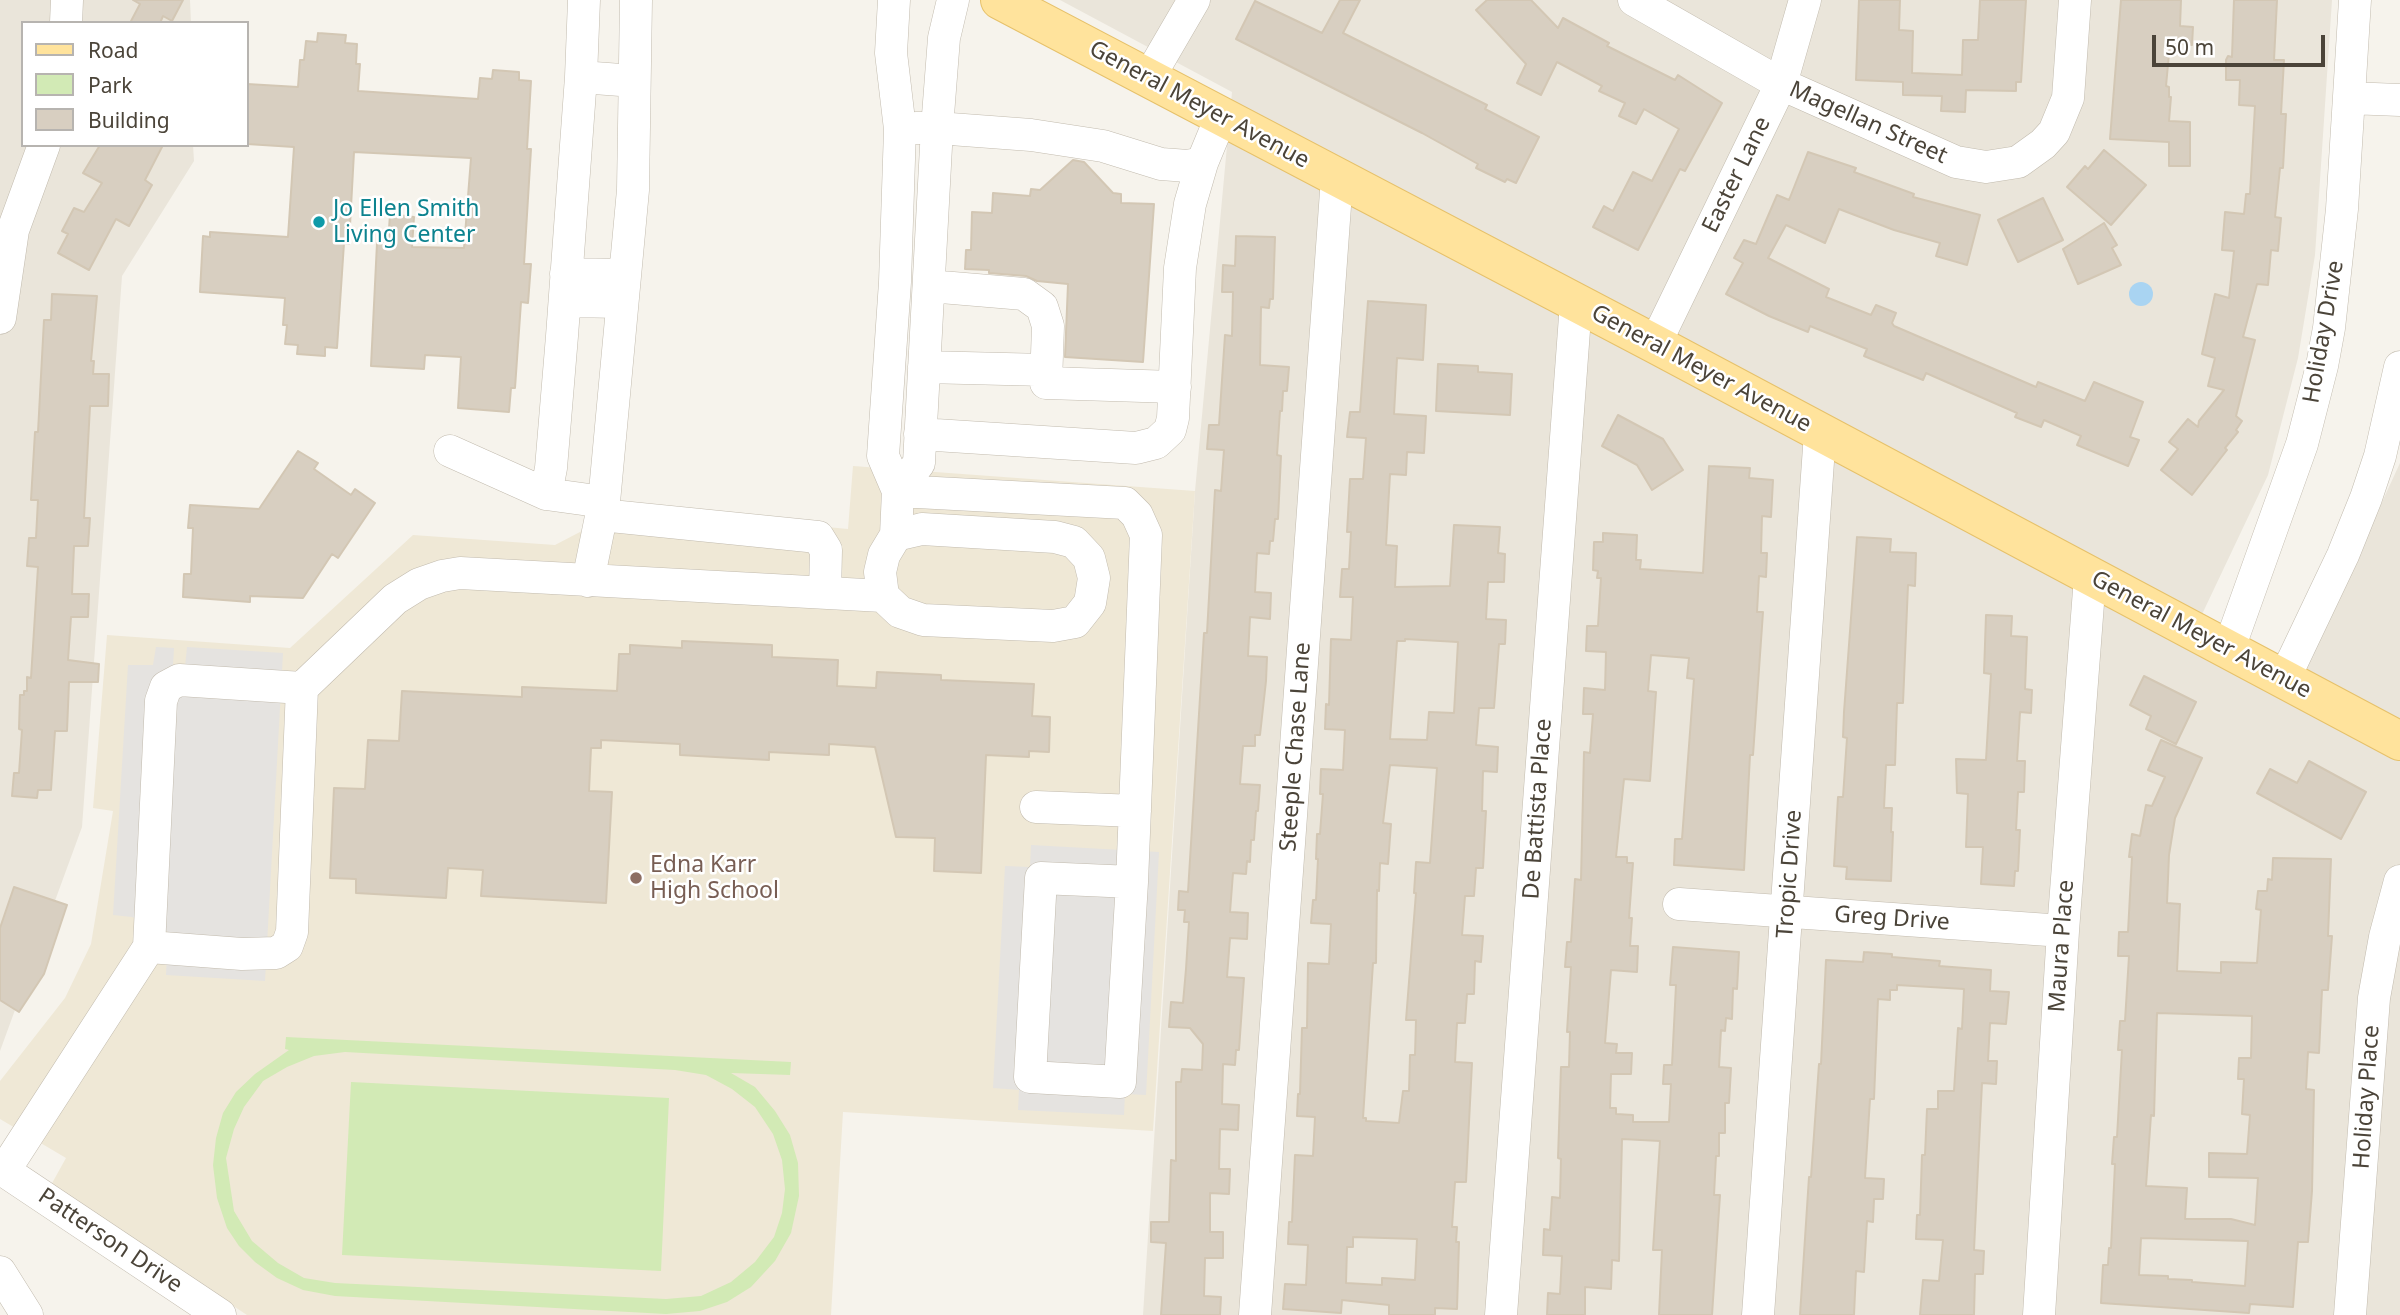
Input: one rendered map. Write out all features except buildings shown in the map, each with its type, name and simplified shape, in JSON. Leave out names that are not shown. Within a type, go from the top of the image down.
[{"type":"main road","name":"General Meyer Avenue","points":[[1000,0],[1655,344],[2400,741]]},
{"type":"street","points":[[66,21],[67,0]]},
{"type":"street","points":[[546,494],[551,468],[566,288],[584,0]]},
{"type":"street","points":[[588,581],[603,509],[633,190],[636,0]]},
{"type":"street","points":[[894,0],[891,53],[900,129],[895,282],[883,456],[898,491],[896,535],[884,555],[880,572],[883,596],[900,612],[923,620],[1053,626],[1075,622],[1090,603],[1094,578],[1089,558],[1074,542],[1055,537],[922,530],[896,535]]},
{"type":"street","points":[[898,491],[919,463],[937,128],[944,38],[953,0]]},
{"type":"street","points":[[1148,79],[1194,0]]},
{"type":"street","name":"Magellan Street","points":[[1634,0],[1781,84],[1956,162],[1986,167],[2018,162],[2043,144],[2062,118],[2068,99],[2075,0]]},
{"type":"street","name":"Easter Lane","points":[[1655,344],[1781,84],[1805,0]]},
{"type":"street","name":"Holiday Drive","points":[[2228,651],[2302,444],[2322,366],[2343,209],[2355,0]]},
{"type":"street","points":[[581,77],[635,81]]},
{"type":"street","points":[[2349,98],[2400,100]]},
{"type":"street","points":[[920,434],[1136,448],[1156,443],[1170,430],[1175,387],[1180,268],[1189,204],[1221,117]]},
{"type":"street","points":[[900,129],[937,128],[1031,135],[1103,146],[1161,164],[1188,166],[1202,163]]},
{"type":"street","points":[[0,318],[13,230],[43,147]]},
{"type":"street","name":"Steeple Chase Lane","points":[[1255,1315],[1337,178]]},
{"type":"street","points":[[929,286],[1024,294],[1042,307],[1048,326],[1046,383],[1175,387]]},
{"type":"street","points":[[566,288],[624,289]]},
{"type":"street","name":"De Battista Place","points":[[1501,1315],[1576,303]]},
{"type":"street","points":[[2284,679],[2343,555],[2366,498],[2380,456],[2400,367]]},
{"type":"street","points":[[889,373],[924,370],[1046,370]]},
{"type":"street","name":"Tropic Drive","points":[[1758,1315],[1820,432]]},
{"type":"street","points":[[450,451],[546,494],[603,509],[818,537],[826,550],[825,593]]},
{"type":"street","points":[[898,491],[1125,503],[1137,515],[1146,535],[1132,882],[1121,1082],[1030,1077],[1041,878],[1132,882]]},
{"type":"street","points":[[149,947],[242,954],[276,953],[287,946],[292,932],[302,688],[395,599],[419,584],[460,573],[883,596]]},
{"type":"street","name":"Maura Place","points":[[2039,1315],[2063,931],[2090,576]]},
{"type":"street","points":[[2,1170],[149,947],[161,701],[166,687],[179,680],[302,688]]},
{"type":"street","points":[[1036,807],[1135,811]]},
{"type":"street","name":"Holiday Place","points":[[2350,1315],[2374,998],[2385,937],[2400,881]]},
{"type":"street","name":"Greg Drive","points":[[1679,904],[2063,931]]},
{"type":"street","name":"Patterson Drive","points":[[2,1170],[220,1315]]},
{"type":"street","points":[[0,1272],[27,1315]]},
{"type":"shaded area","points":[[0,0],[190,0],[191,21],[21,21],[21,147],[193,147],[194,161],[122,276],[82,827],[0,1051]]},
{"type":"shaded area","points":[[1060,0],[2332,0],[2315,255],[2298,358],[2268,475],[2187,646],[2290,702],[2400,463],[2400,1315],[1143,1315],[1195,491],[1232,92]]},
{"type":"shaded area","name":"Edna Karr High School","points":[[853,466],[1195,491],[1153,1131],[843,1112],[831,1315],[247,1315],[51,1185],[66,1158],[0,1119],[0,1081],[65,998],[91,944],[113,811],[93,808],[107,635],[290,648],[413,535],[555,545],[626,508],[848,529]]},
{"type":"shaded area","points":[[156,647],[174,648],[173,666],[185,667],[187,647],[283,653],[265,981],[166,975],[168,932],[132,917],[113,915],[128,665],[153,665]]},
{"type":"shaded area","points":[[1031,845],[1159,852],[1146,1095],[1125,1094],[1124,1115],[1018,1110],[1019,1090],[993,1088],[1005,866],[1030,867]]},
{"type":"green space","points":[[286,1037],[791,1062],[790,1075],[731,1073],[755,1087],[790,1135],[798,1163],[799,1196],[791,1233],[775,1261],[751,1287],[727,1302],[700,1311],[666,1314],[335,1296],[303,1290],[277,1278],[239,1246],[227,1228],[217,1198],[213,1165],[216,1138],[223,1113],[236,1092],[255,1074],[289,1050],[285,1049]],"holes":[[[345,1052],[675,1070],[706,1075],[732,1089],[755,1107],[773,1134],[782,1160],[785,1189],[782,1213],[774,1237],[755,1262],[731,1282],[701,1296],[666,1299],[335,1283],[304,1278],[278,1263],[252,1241],[234,1211],[226,1158],[234,1129],[244,1107],[263,1081],[314,1056]]]},
{"type":"green space","points":[[351,1082],[669,1098],[661,1271],[342,1255]]},
{"type":"water","points":[[2141,282],[2150,285],[2153,294],[2150,303],[2141,306],[2132,303],[2129,294],[2132,285]]},
{"type":"place","name":"Jo Ellen Smith Living Center","points":[[319,222]]},
{"type":"place","name":"Edna Karr High School","points":[[636,878]]}]
